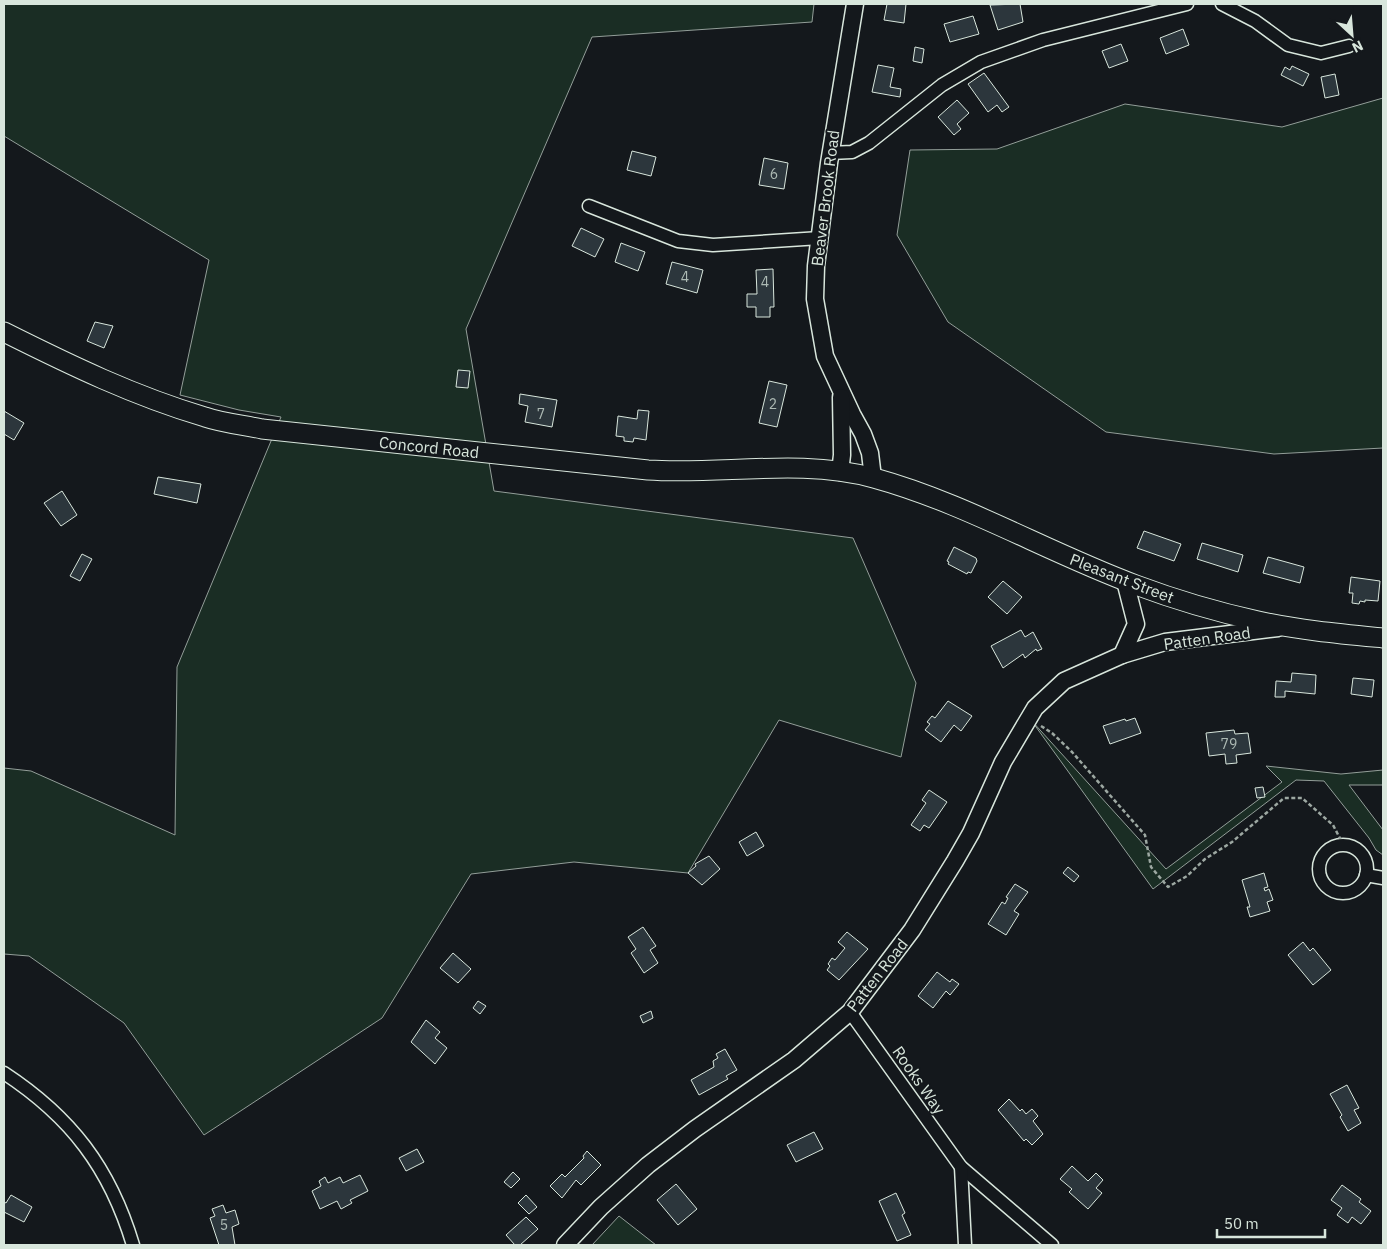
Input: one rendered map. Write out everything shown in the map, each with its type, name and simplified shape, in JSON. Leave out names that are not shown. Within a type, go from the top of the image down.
[{"type":"main road","name":"Concord Road","points":[[4,332],[93,377],[129,392],[207,418],[262,429],[648,470],[694,471],[759,468],[840,472],[873,478]]},
{"type":"main road","name":"Pleasant Street","points":[[873,478],[953,504],[1036,543],[1125,580],[1199,606],[1259,621],[1383,638]]},
{"type":"street","name":"Beaver Brook Road","points":[[855,4],[830,153],[816,266],[816,299],[826,356],[870,453],[873,478]]},
{"type":"street","points":[[830,153],[852,152],[869,143],[942,85],[981,62],[1043,40],[1187,4]]},
{"type":"street","points":[[1222,4],[1256,21],[1288,45],[1321,53],[1349,46]]},
{"type":"street","points":[[590,206],[678,241],[712,245],[820,238]]},
{"type":"street","name":"Beaver Brook Road","points":[[840,390],[842,454],[840,472]]},
{"type":"street","points":[[1122,655],[1136,624],[1125,580]]},
{"type":"street","name":"Patten Road","points":[[565,1245],[601,1208],[648,1165],[695,1129],[794,1060],[850,1012],[912,930],[955,861],[972,832],[1003,762],[1035,708],[1064,681],[1122,655],[1165,642],[1292,626]]},
{"type":"street","points":[[1344,846],[1352,847],[1364,858],[1366,875],[1358,887],[1344,893],[1330,890],[1324,885],[1319,872],[1322,856],[1328,850],[1344,846]]},
{"type":"street","points":[[1366,875],[1383,878]]},
{"type":"street","name":"Rooks Way","points":[[850,1012],[961,1167],[1052,1245]]},
{"type":"street","points":[[4,1073],[33,1092],[91,1152],[105,1176],[126,1222],[133,1245]]},
{"type":"street","points":[[961,1167],[965,1245]]},
{"type":"path","points":[[1029,719],[1052,733],[1072,752],[1145,835],[1151,867],[1168,887],[1187,876],[1205,859],[1232,842],[1284,798],[1302,798],[1333,825],[1344,846]]},
{"type":"green space","points":[[4,4],[814,4],[812,22],[592,37],[466,329],[494,491],[853,538],[916,683],[901,757],[779,720],[688,873],[574,862],[471,874],[382,1018],[204,1135],[124,1023],[29,956],[4,954],[4,768],[31,771],[175,835],[177,667],[281,417],[239,410],[180,395],[209,260],[4,136]]},
{"type":"green space","points":[[1383,98],[1383,448],[1274,454],[1106,432],[948,322],[897,235],[910,150],[997,149],[1125,104],[1282,127]]},
{"type":"green space","points":[[1031,720],[1166,869],[1282,782],[1266,766],[1341,774],[1383,770],[1383,785],[1349,785],[1383,830],[1383,855],[1376,850],[1369,838],[1324,781],[1296,780],[1153,889]]},
{"type":"green space","points":[[619,1216],[656,1245],[592,1245]]},
{"type":"building","points":[[887,4],[906,4],[904,23],[884,20]]},
{"type":"building","points":[[1020,4],[1023,22],[998,30],[990,5]]},
{"type":"building","points":[[973,16],[979,34],[950,42],[944,24]]},
{"type":"building","points":[[1183,29],[1189,45],[1166,54],[1160,38]]},
{"type":"building","points":[[1121,44],[1128,61],[1109,68],[1102,51]]},
{"type":"building","points":[[915,47],[924,49],[922,63],[913,61]]},
{"type":"building","points":[[878,65],[894,68],[890,87],[901,89],[900,97],[872,92]]},
{"type":"building","points":[[1292,66],[1309,74],[1303,86],[1281,75],[1285,67],[1290,70]]},
{"type":"building","points":[[984,73],[1009,107],[1002,112],[997,105],[988,112],[968,84]]},
{"type":"building","points":[[1335,74],[1339,95],[1325,98],[1321,77]]},
{"type":"building","points":[[957,100],[969,113],[957,124],[961,129],[954,135],[938,117]]},
{"type":"building","points":[[632,151],[656,157],[651,176],[627,170]]},
{"type":"building","points":[[764,158],[788,163],[784,189],[759,185]]},
{"type":"building","points":[[581,228],[604,239],[595,257],[572,246]]},
{"type":"building","points":[[621,243],[645,252],[638,271],[615,262]]},
{"type":"building","points":[[672,262],[703,270],[697,293],[666,284]]},
{"type":"building","points":[[773,269],[774,307],[770,307],[770,317],[756,317],[756,307],[747,307],[747,294],[757,294],[756,270]]},
{"type":"building","points":[[95,322],[113,326],[104,348],[87,341]]},
{"type":"building","points":[[458,370],[470,371],[468,388],[456,387]]},
{"type":"building","points":[[769,381],[787,385],[777,427],[759,423]]},
{"type":"building","points":[[520,394],[557,400],[552,427],[525,422],[528,406],[519,404]]},
{"type":"building","points":[[638,410],[649,411],[646,440],[634,438],[633,442],[624,441],[624,437],[616,436],[618,416],[637,419]]},
{"type":"building","points":[[4,411],[24,423],[14,440],[4,434]]},
{"type":"building","points":[[158,477],[201,484],[197,503],[154,494]]},
{"type":"building","points":[[62,491],[77,515],[61,526],[44,503]]},
{"type":"building","points":[[1144,531],[1181,544],[1174,561],[1137,548]]},
{"type":"building","points":[[1202,543],[1243,555],[1238,572],[1197,559]]},
{"type":"building","points":[[954,547],[976,558],[977,561],[971,573],[968,572],[967,574],[948,564],[949,562],[947,561]]},
{"type":"building","points":[[82,554],[92,559],[80,581],[70,576]]},
{"type":"building","points":[[1268,557],[1304,567],[1300,583],[1263,573]]},
{"type":"building","points":[[1351,577],[1380,581],[1378,601],[1365,600],[1365,602],[1360,601],[1359,604],[1352,603],[1353,593],[1349,593]]},
{"type":"building","points":[[1003,581],[1022,597],[1007,614],[988,597]]},
{"type":"building","points":[[1021,630],[1025,637],[1033,632],[1042,649],[1037,651],[1036,649],[1025,658],[1023,654],[1003,668],[991,646]]},
{"type":"building","points":[[1292,673],[1316,675],[1315,694],[1285,691],[1285,697],[1275,697],[1276,681],[1291,682]]},
{"type":"building","points":[[1353,678],[1374,680],[1372,697],[1351,694]]},
{"type":"building","points":[[948,701],[972,716],[961,731],[954,725],[941,742],[925,730],[930,724],[927,722],[932,716],[935,718]]},
{"type":"building","points":[[1135,718],[1141,733],[1110,744],[1103,726]]},
{"type":"building","points":[[1234,730],[1235,734],[1248,733],[1251,753],[1236,755],[1237,763],[1226,764],[1225,754],[1209,756],[1206,733]]},
{"type":"building","points":[[1263,787],[1265,797],[1257,798],[1255,788]]},
{"type":"building","points":[[929,790],[947,802],[929,828],[924,825],[920,831],[911,825],[926,803],[922,800]]},
{"type":"building","points":[[756,832],[764,846],[747,856],[739,842]]},
{"type":"building","points":[[709,856],[720,869],[702,885],[688,873],[696,866],[695,864]]},
{"type":"building","points":[[1068,867],[1079,876],[1074,882],[1063,873]]},
{"type":"building","points":[[1264,873],[1268,887],[1264,888],[1265,891],[1269,889],[1273,900],[1267,902],[1270,911],[1250,917],[1247,907],[1250,907],[1242,880]]},
{"type":"building","points":[[1015,884],[1028,892],[1014,911],[1019,914],[1006,935],[988,924],[1002,902],[1005,904],[1008,898],[1006,897]]},
{"type":"building","points":[[643,927],[656,946],[650,950],[658,963],[644,973],[631,953],[636,949],[628,937]]},
{"type":"building","points":[[847,932],[868,949],[839,980],[827,970],[830,966],[828,964],[832,958],[835,960],[845,948],[838,942]]},
{"type":"building","points":[[1303,942],[1310,951],[1313,948],[1331,970],[1313,985],[1288,955]]},
{"type":"building","points":[[453,953],[471,969],[458,983],[440,968]]},
{"type":"building","points":[[937,972],[950,982],[952,979],[959,984],[950,995],[946,991],[933,1008],[918,996]]},
{"type":"building","points":[[478,1001],[486,1006],[480,1014],[473,1008]]},
{"type":"building","points":[[651,1011],[653,1018],[643,1023],[640,1016]]},
{"type":"building","points":[[426,1020],[440,1032],[435,1038],[447,1048],[435,1064],[411,1042]]},
{"type":"building","points":[[725,1049],[737,1070],[726,1076],[728,1079],[699,1095],[691,1080],[714,1067],[713,1061],[718,1058],[716,1054]]},
{"type":"building","points":[[1347,1085],[1359,1108],[1354,1110],[1361,1123],[1348,1131],[1340,1117],[1342,1115],[1330,1094]]},
{"type":"building","points":[[1009,1099],[1020,1111],[1022,1109],[1026,1114],[1032,1109],[1038,1116],[1033,1121],[1043,1134],[1032,1145],[1026,1139],[1024,1141],[998,1110]]},
{"type":"building","points":[[814,1132],[823,1149],[796,1162],[787,1145]]},
{"type":"building","points":[[417,1149],[424,1162],[406,1171],[399,1158]]},
{"type":"building","points":[[587,1151],[601,1165],[581,1185],[576,1180],[562,1198],[550,1186],[562,1174],[565,1177],[584,1158],[583,1156]]},
{"type":"building","points":[[1072,1166],[1088,1181],[1096,1173],[1103,1180],[1096,1188],[1102,1193],[1088,1209],[1069,1192],[1072,1189],[1060,1179]]},
{"type":"building","points":[[513,1172],[520,1179],[511,1188],[504,1182]]},
{"type":"building","points":[[360,1175],[368,1191],[350,1200],[352,1203],[341,1209],[337,1201],[320,1209],[312,1191],[321,1186],[319,1181],[325,1177],[328,1183],[340,1177],[343,1183]]},
{"type":"building","points":[[676,1184],[697,1209],[678,1225],[657,1200]]},
{"type":"building","points":[[1342,1185],[1361,1199],[1359,1202],[1371,1211],[1361,1224],[1352,1217],[1348,1223],[1337,1215],[1342,1208],[1331,1200]]},
{"type":"building","points":[[896,1193],[905,1213],[902,1215],[911,1235],[897,1241],[879,1201]]},
{"type":"building","points":[[11,1195],[32,1207],[24,1222],[4,1212],[4,1202],[6,1203]]},
{"type":"building","points":[[526,1195],[537,1207],[529,1214],[518,1203]]},
{"type":"building","points":[[223,1205],[226,1213],[235,1210],[239,1224],[232,1227],[235,1245],[219,1245],[210,1218],[215,1216],[212,1209]]},
{"type":"building","points":[[526,1217],[538,1229],[520,1245],[515,1245],[506,1235]]}]
